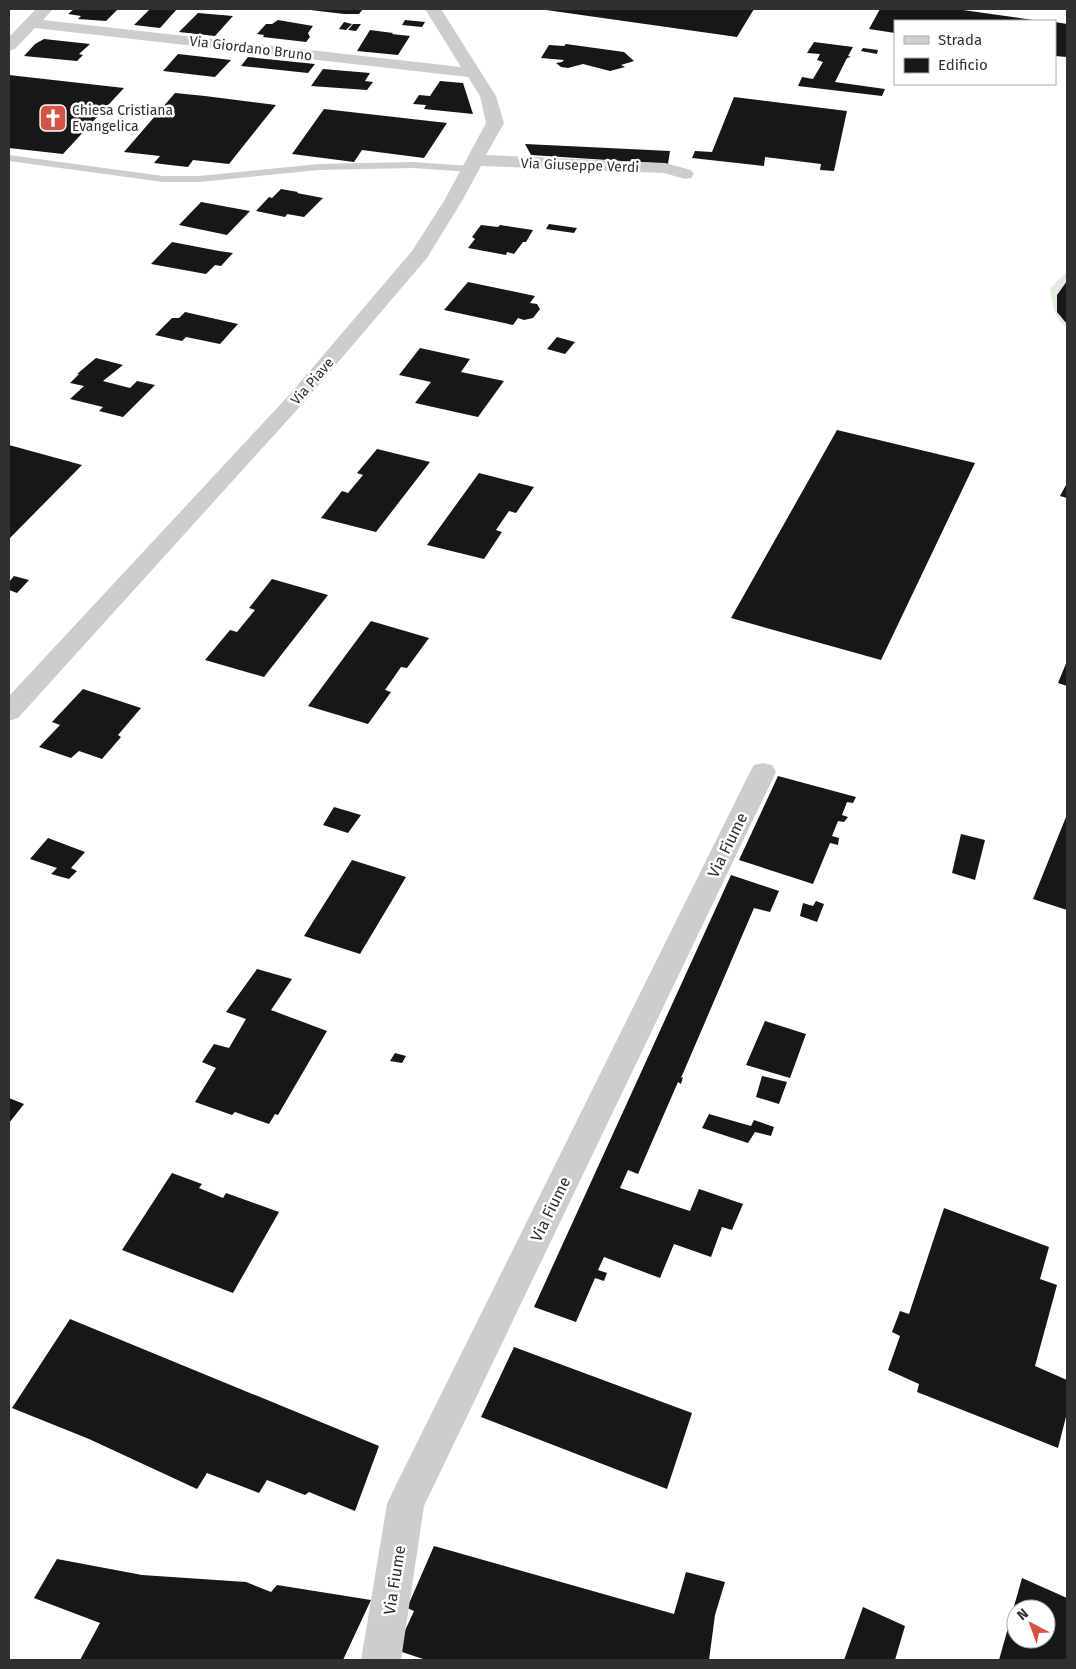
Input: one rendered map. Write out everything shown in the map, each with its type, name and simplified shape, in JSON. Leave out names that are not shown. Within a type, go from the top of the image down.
[{"type":"street","points":[[9,46],[46,9]]},
{"type":"street","name":"Via Piave","points":[[9,712],[298,397],[360,326],[420,254],[453,201],[495,123],[488,96],[433,9]]},
{"type":"street","name":"Via Giordano Bruno","points":[[30,23],[472,73]]},
{"type":"street","name":"Via Giuseppe Verdi","points":[[472,165],[665,168],[684,174]]},
{"type":"street","name":"Via Fiume","points":[[381,1660],[406,1504],[763,772]]},
{"type":"lane","points":[[9,158],[163,180],[199,179],[318,167],[472,165]]},
{"type":"shaded area","points":[[1067,272],[1067,328],[1056,315],[1050,288]]},
{"type":"building","points":[[74,9],[118,9],[106,21],[78,19],[81,16],[68,14]]},
{"type":"building","points":[[150,9],[177,9],[160,28],[134,25]]},
{"type":"building","points":[[302,9],[363,9],[359,14],[344,14]]},
{"type":"building","points":[[539,9],[754,9],[737,37]]},
{"type":"building","points":[[880,9],[956,9],[1033,20],[894,20],[894,33],[869,29]]},
{"type":"building","points":[[198,13],[233,16],[215,36],[179,32]]},
{"type":"building","points":[[278,20],[313,26],[308,33],[310,37],[306,42],[263,37],[264,35],[257,34],[266,24],[272,24]]},
{"type":"building","points":[[405,20],[425,22],[422,27],[402,25]]},
{"type":"building","points":[[344,22],[352,24],[346,30],[339,29]]},
{"type":"building","points":[[1056,22],[1067,24],[1067,57],[1056,56]]},
{"type":"building","points":[[353,24],[361,24],[356,31],[348,30]]},
{"type":"building","points":[[370,30],[410,36],[398,55],[357,51]]},
{"type":"building","points":[[44,39],[90,44],[79,54],[83,55],[77,61],[24,56],[35,44]]},
{"type":"building","points":[[814,42],[853,47],[848,56],[851,57],[847,58],[835,82],[885,89],[882,96],[798,86],[802,77],[813,79],[823,62],[817,60],[820,54],[807,53]]},
{"type":"building","points":[[566,44],[624,52],[634,61],[621,65],[625,67],[610,71],[583,64],[568,68],[561,67],[556,63],[564,60],[541,58],[549,45],[564,46]]},
{"type":"building","points":[[863,48],[878,50],[877,54],[861,51]]},
{"type":"building","points":[[178,54],[231,60],[215,77],[163,71]]},
{"type":"building","points":[[248,57],[315,64],[308,73],[241,66]]},
{"type":"building","points":[[323,69],[370,73],[365,81],[373,82],[367,90],[311,86]]},
{"type":"building","name":"Chiesa Cristiana Evangelica","points":[[9,75],[124,88],[63,154],[9,148]]},
{"type":"building","points":[[440,81],[463,83],[473,114],[424,109],[426,105],[413,104],[419,95],[430,96]]},
{"type":"building","points":[[175,93],[276,105],[229,164],[193,160],[188,167],[170,165],[154,163],[160,156],[124,152]]},
{"type":"building","points":[[734,97],[847,111],[834,171],[820,170],[821,164],[765,157],[764,166],[692,158],[695,151],[712,152]]},
{"type":"building","points":[[324,109],[447,123],[424,158],[362,150],[354,162],[292,154]]},
{"type":"building","points":[[525,144],[670,151],[668,164],[531,155]]},
{"type":"building","points":[[281,189],[323,198],[304,217],[287,214],[285,217],[256,211],[269,197],[272,198]]},
{"type":"building","points":[[201,202],[250,211],[227,235],[179,225]]},
{"type":"building","points":[[549,224],[577,228],[574,233],[546,229]]},
{"type":"building","points":[[481,225],[498,227],[500,225],[533,230],[526,242],[523,242],[514,254],[507,252],[506,255],[468,248],[475,239],[472,237]]},
{"type":"building","points":[[172,242],[233,253],[221,266],[215,265],[206,274],[151,264]]},
{"type":"building","points":[[1067,281],[1067,324],[1057,312],[1057,295]]},
{"type":"building","points":[[468,282],[535,296],[530,303],[537,304],[540,309],[533,318],[524,320],[518,318],[513,325],[444,310]]},
{"type":"building","points":[[185,312],[238,324],[220,344],[186,337],[182,341],[155,335],[172,318],[179,318]]},
{"type":"building","points":[[557,337],[575,342],[565,354],[547,349]]},
{"type":"building","points":[[420,348],[470,359],[461,372],[504,381],[478,417],[415,403],[431,382],[399,375]]},
{"type":"building","points":[[96,358],[123,365],[103,381],[130,388],[137,381],[155,385],[123,417],[99,411],[103,407],[70,399],[84,386],[70,383],[79,374],[77,374]]},
{"type":"building","points":[[837,430],[975,463],[881,660],[731,618]]},
{"type":"building","points":[[9,445],[82,465],[9,539]]},
{"type":"building","points":[[377,449],[430,462],[376,532],[321,518],[342,491],[348,493],[363,475],[357,473]]},
{"type":"building","points":[[479,473],[534,487],[516,513],[509,511],[496,530],[502,532],[484,559],[427,545]]},
{"type":"building","points":[[1067,485],[1067,498],[1060,496]]},
{"type":"building","points":[[14,576],[29,580],[17,593],[9,590],[9,582]]},
{"type":"building","points":[[272,579],[328,595],[264,677],[205,660],[230,630],[237,632],[255,610],[249,608]]},
{"type":"building","points":[[371,621],[429,638],[407,668],[401,667],[385,690],[391,692],[368,724],[308,706]]},
{"type":"building","points":[[1067,661],[1067,686],[1058,683]]},
{"type":"building","points":[[83,689],[141,708],[118,735],[121,737],[102,759],[79,751],[71,758],[39,747],[60,725],[52,722]]},
{"type":"building","points":[[778,776],[856,797],[853,803],[847,802],[842,815],[848,817],[844,822],[838,821],[832,836],[839,838],[838,845],[830,843],[813,884],[739,860]]},
{"type":"building","points":[[334,807],[361,815],[348,833],[323,825]]},
{"type":"building","points":[[1067,818],[1067,910],[1033,899]]},
{"type":"building","points":[[961,834],[985,840],[975,880],[952,873]]},
{"type":"building","points":[[48,838],[85,852],[71,868],[77,871],[69,879],[51,874],[57,868],[30,859]]},
{"type":"building","points":[[352,860],[406,877],[360,954],[304,936]]},
{"type":"building","points":[[731,875],[779,891],[770,912],[754,908],[681,1078],[683,1077],[681,1084],[678,1082],[638,1174],[628,1170],[620,1188],[690,1211],[699,1189],[743,1204],[732,1230],[722,1227],[711,1257],[674,1244],[660,1278],[604,1257],[598,1270],[607,1273],[604,1281],[595,1278],[576,1322],[534,1307]]},
{"type":"building","points":[[816,901],[824,904],[817,922],[800,916],[803,903],[813,906]]},
{"type":"building","points":[[257,969],[292,979],[271,1010],[327,1031],[278,1115],[275,1114],[269,1124],[235,1112],[232,1115],[195,1102],[216,1068],[202,1062],[214,1044],[229,1048],[246,1019],[226,1012]]},
{"type":"building","points":[[765,1021],[806,1034],[790,1078],[746,1065]]},
{"type":"building","points":[[395,1053],[406,1056],[402,1063],[390,1061]]},
{"type":"building","points":[[762,1076],[787,1082],[779,1104],[756,1097]]},
{"type":"building","points":[[9,1098],[24,1104],[9,1123]]},
{"type":"building","points":[[709,1114],[751,1126],[754,1120],[774,1127],[771,1136],[755,1132],[748,1143],[702,1128]]},
{"type":"building","points":[[172,1173],[202,1184],[199,1188],[223,1198],[226,1193],[279,1212],[233,1293],[122,1250]]},
{"type":"building","points":[[944,1208],[1049,1247],[1040,1279],[1057,1285],[1035,1366],[1067,1380],[1067,1413],[1058,1448],[917,1392],[919,1384],[888,1370],[900,1336],[892,1332],[900,1311],[909,1314]]},
{"type":"building","points":[[70,1319],[379,1446],[355,1511],[309,1492],[305,1495],[267,1480],[259,1493],[207,1473],[197,1489],[89,1439],[12,1408]]},
{"type":"building","points":[[514,1347],[692,1413],[667,1489],[481,1417]]},
{"type":"building","points":[[434,1546],[674,1614],[686,1572],[725,1582],[715,1615],[709,1660],[426,1660],[396,1650],[414,1611],[407,1608]]},
{"type":"building","points":[[57,1559],[142,1575],[246,1582],[271,1592],[277,1585],[371,1600],[343,1660],[80,1660],[100,1623],[34,1598]]},
{"type":"building","points":[[1022,1578],[1067,1598],[1067,1660],[999,1660],[1006,1635],[1006,1649],[1056,1649],[1056,1599],[1016,1599]]},
{"type":"building","points":[[863,1607],[905,1626],[895,1660],[844,1660]]},
{"type":"place","name":"Chiesa Cristiana Evangelica","points":[[53,118]]}]
